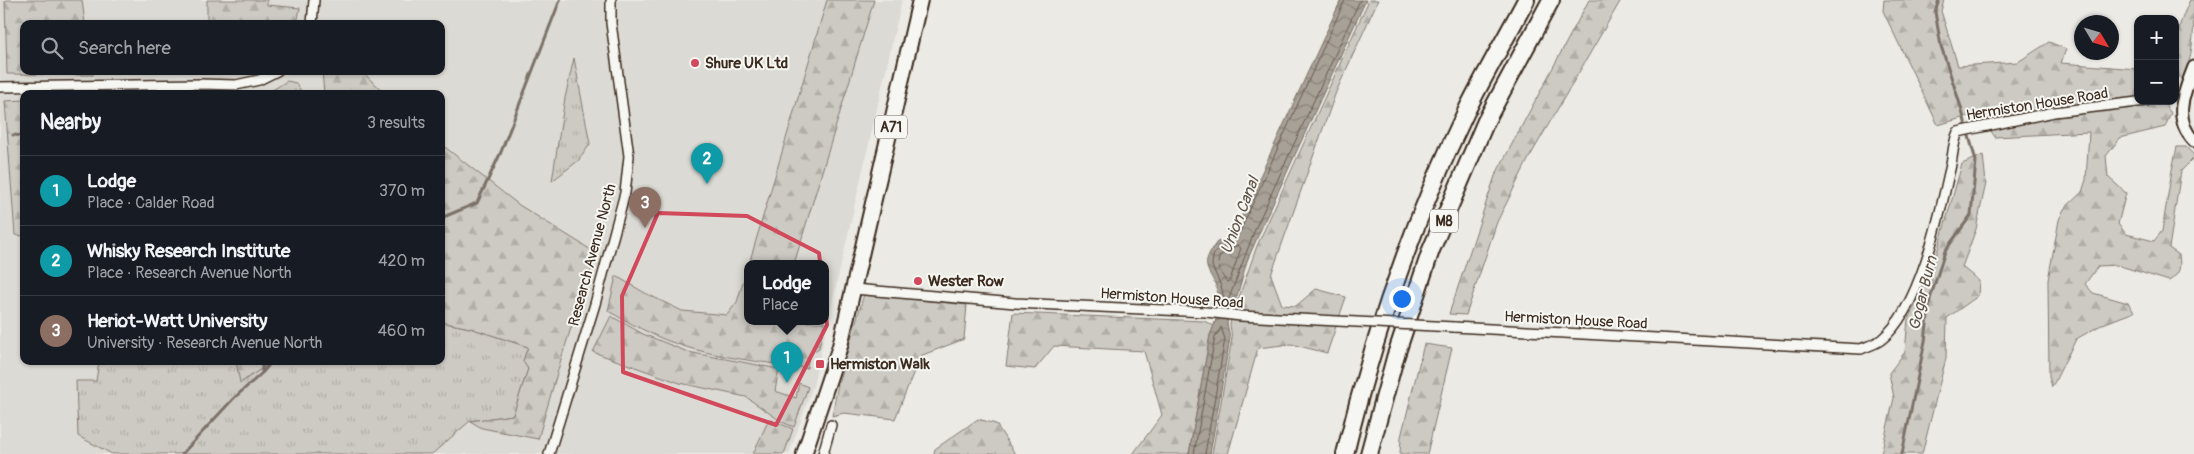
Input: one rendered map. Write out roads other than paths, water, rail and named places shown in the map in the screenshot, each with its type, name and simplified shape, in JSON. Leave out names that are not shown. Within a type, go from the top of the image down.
[{"type":"highway","name":"M8","points":[[1345,454],[1361,386],[1412,236],[1465,114],[1526,0]]},
{"type":"highway","name":"M8","points":[[1369,454],[1395,358],[1431,250],[1486,121],[1551,0]]},
{"type":"main road","name":"A71","points":[[804,454],[840,346],[920,0]]},
{"type":"street","points":[[312,20],[314,0]]},
{"type":"street","name":"Research Avenue North","points":[[549,454],[595,304],[625,193],[629,156],[611,23],[611,0]]},
{"type":"street","points":[[2194,67],[2179,97],[2181,119],[2187,134],[2194,141]]},
{"type":"street","points":[[0,87],[236,85],[259,80],[269,75]]},
{"type":"street","name":"Hermiston House Road","points":[[854,289],[1015,303],[1861,348],[1872,345],[1890,331],[1902,314],[1918,282],[1950,172],[1955,138],[1958,132],[2054,112],[2134,102]]},
{"type":"street","points":[[823,454],[831,425]]},
{"type":"water","points":[[1341,0],[1366,0],[1261,229],[1247,261],[1237,296],[1231,307],[1227,323],[1230,338],[1210,454],[1189,454],[1210,335],[1218,311],[1218,296],[1214,281],[1208,270],[1207,259],[1217,242],[1225,240],[1230,236],[1238,224]]},
{"type":"waterway","points":[[445,216],[477,203],[501,152],[560,0]]},
{"type":"waterway","name":"Gogar Burn","points":[[1902,454],[1925,341],[1930,299],[1945,251],[1971,215],[1976,161],[1941,46],[1935,12],[1939,0]]},
{"type":"waterway","points":[[13,135],[20,136]]},
{"type":"waterway","points":[[182,454],[233,399],[262,373],[262,365]]},
{"type":"waterway","points":[[263,372],[269,365]]},
{"type":"place","name":"Shure UK Ltd","points":[[695,63]]},
{"type":"place","name":"Whisky Research Institute","points":[[707,184]]},
{"type":"place","name":"Heriot-Watt University","points":[[645,228]]},
{"type":"place","name":"Wester Row","points":[[918,281]]},
{"type":"place","name":"Hermiston Walk","points":[[820,364]]},
{"type":"place","name":"Lodge","points":[[787,383]]},
{"type":"water label","name":"Union Canal","points":[[1239,215]]}]
